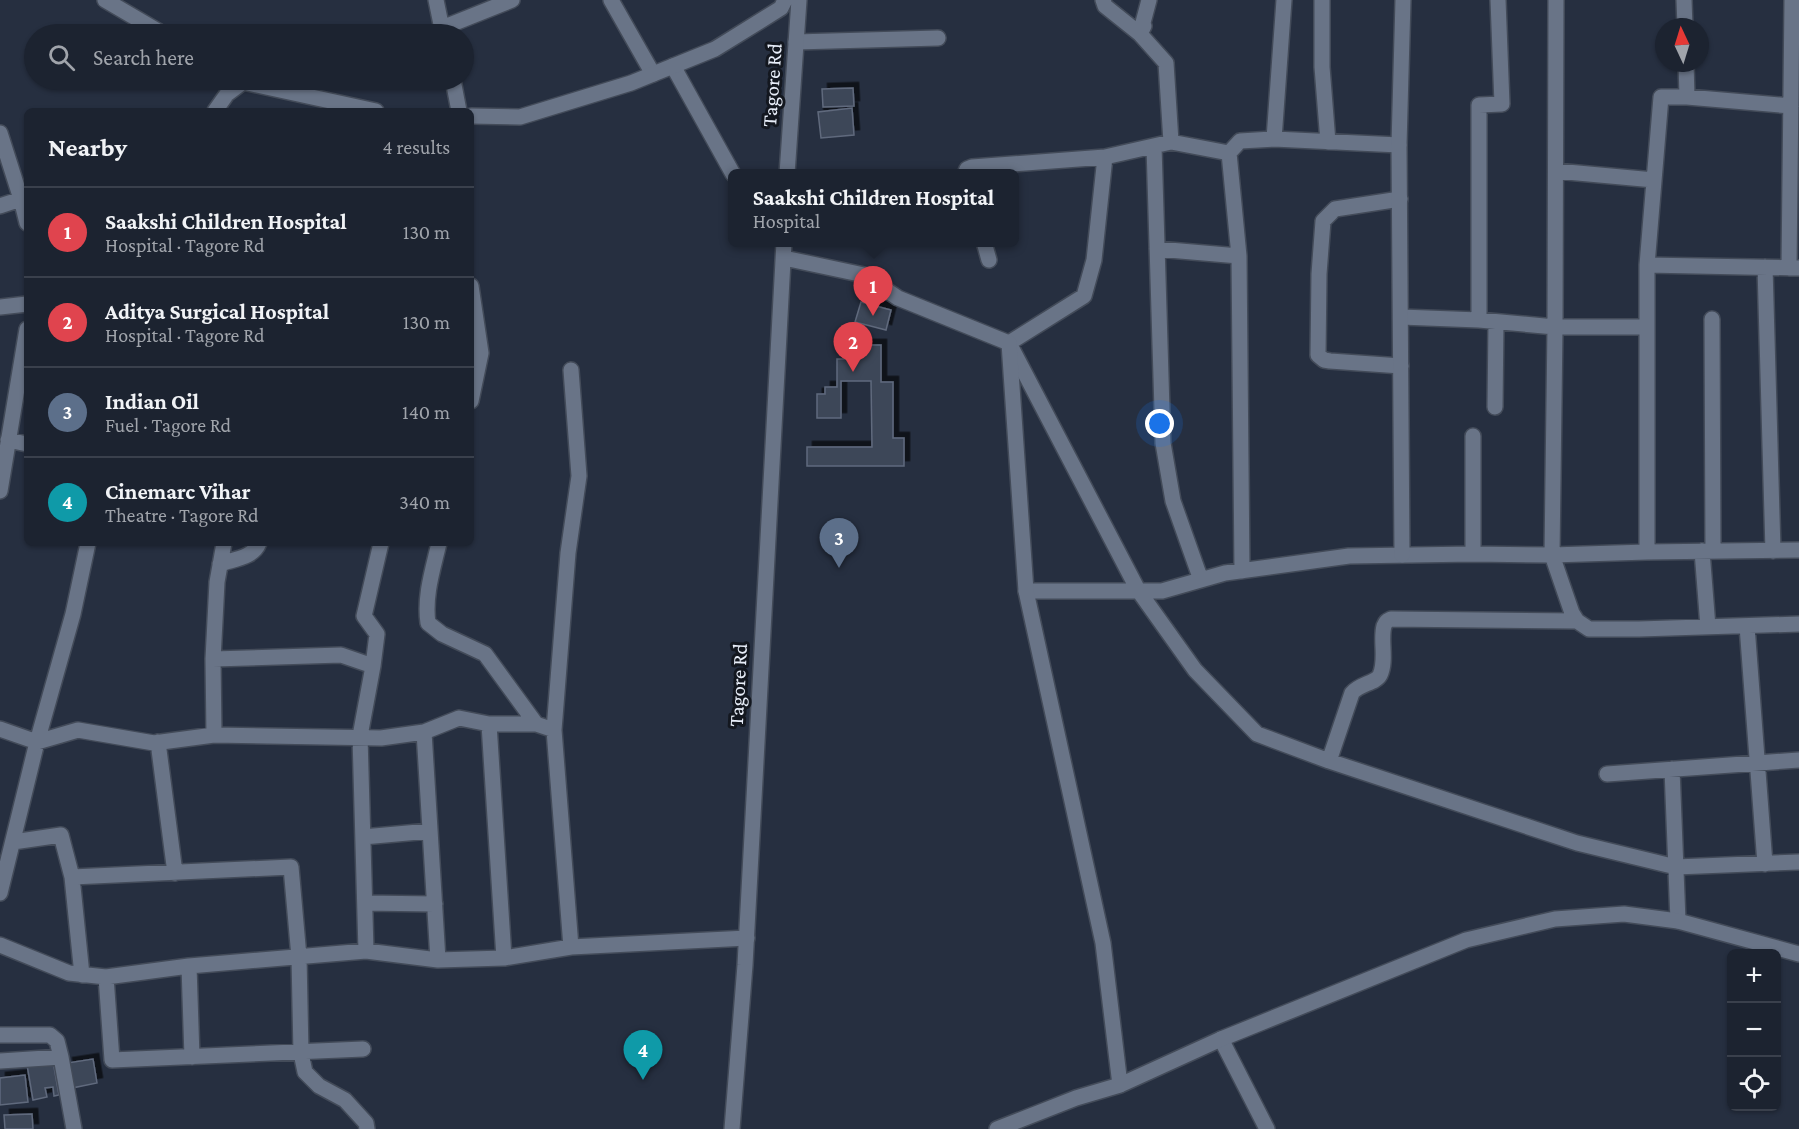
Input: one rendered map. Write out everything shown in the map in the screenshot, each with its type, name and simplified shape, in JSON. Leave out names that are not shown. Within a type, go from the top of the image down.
[{"type":"street","points":[[105,0],[146,24]]},
{"type":"street","points":[[436,0],[441,24]]},
{"type":"street","points":[[459,24],[512,0]]},
{"type":"street","points":[[611,0],[653,74]]},
{"type":"street","points":[[474,116],[519,117],[631,83],[715,49],[781,8],[785,0]]},
{"type":"street","name":"Tagore Rd","points":[[787,169],[799,0]]},
{"type":"street","points":[[1103,0],[1105,6],[1140,34],[1166,63],[1171,142]]},
{"type":"street","points":[[1140,34],[1149,0]]},
{"type":"street","points":[[1140,34],[1158,0]]},
{"type":"street","points":[[1274,139],[1284,0]]},
{"type":"street","points":[[1322,0],[1322,67],[1328,142]]},
{"type":"street","points":[[1402,555],[1399,145],[1403,0]]},
{"type":"street","points":[[1479,320],[1479,105],[1502,104],[1498,0]]},
{"type":"street","points":[[1556,0],[1555,327],[1551,555],[1577,621]]},
{"type":"street","points":[[1684,0],[1685,18]]},
{"type":"street","points":[[1647,265],[1794,268],[1792,0]]},
{"type":"street","points":[[796,42],[938,38]]},
{"type":"street","points":[[673,66],[730,169]]},
{"type":"street","points":[[1687,72],[1688,97]]},
{"type":"street","points":[[217,108],[231,90]]},
{"type":"street","points":[[282,90],[362,108]]},
{"type":"street","points":[[455,90],[458,108]]},
{"type":"street","points":[[227,94],[227,108]]},
{"type":"street","points":[[1647,552],[1647,265],[1661,97],[1688,97],[1791,106]]},
{"type":"street","points":[[0,133],[24,211]]},
{"type":"street","points":[[1242,571],[1239,256],[1229,153],[1240,141],[1274,139],[1399,145]]},
{"type":"street","points":[[969,169],[1105,157],[1171,142],[1229,153]]},
{"type":"street","points":[[1154,146],[1163,442],[1173,501],[1201,580]]},
{"type":"street","points":[[1009,343],[1084,296],[1094,260],[1105,157]]},
{"type":"street","points":[[1556,171],[1654,180]]},
{"type":"street","points":[[0,206],[21,199]]},
{"type":"street","points":[[1400,199],[1335,209],[1323,221],[1319,274],[1318,355],[1330,361],[1401,366]]},
{"type":"street","name":"Tagore Rd","points":[[732,1129],[747,938],[784,247]]},
{"type":"street","points":[[985,247],[989,260]]},
{"type":"street","points":[[1157,249],[1239,256]]},
{"type":"street","points":[[784,258],[864,275],[898,298],[1009,343],[1138,591],[1195,670],[1257,734],[1329,761],[1577,843],[1676,867],[1799,862]]},
{"type":"street","points":[[1765,267],[1773,551]]},
{"type":"street","points":[[0,307],[24,304]]},
{"type":"street","points":[[474,306],[481,353],[474,387]]},
{"type":"street","points":[[1401,317],[1479,320],[1555,327],[1647,327]]},
{"type":"street","points":[[1708,627],[1707,551],[1712,319]]},
{"type":"street","points":[[1496,322],[1496,407]]},
{"type":"street","points":[[0,491],[8,440],[8,399],[24,340]]},
{"type":"street","points":[[1009,343],[1026,591],[1103,943],[1120,1085]]},
{"type":"street","points":[[571,370],[579,476],[568,554],[554,730],[571,947]]},
{"type":"street","points":[[1473,436],[1473,554]]},
{"type":"street","points":[[8,440],[24,443]]},
{"type":"street","points":[[0,893],[73,614],[87,546]]},
{"type":"street","points":[[214,735],[213,659],[217,582],[223,546]]},
{"type":"street","points":[[220,564],[249,555],[258,546]]},
{"type":"street","points":[[366,951],[360,736],[377,634],[364,616],[380,546]]},
{"type":"street","points":[[438,546],[427,596],[428,623],[442,634],[484,654],[536,724]]},
{"type":"street","points":[[1026,591],[1162,591],[1242,571],[1349,556],[1799,550]]},
{"type":"street","points":[[1329,761],[1352,693],[1356,687],[1376,680],[1381,674],[1384,626],[1391,620],[1577,621],[1589,629],[1799,624]]},
{"type":"street","points":[[1747,626],[1766,864]]},
{"type":"street","points":[[213,659],[341,655],[373,666]]},
{"type":"street","points":[[0,729],[38,742],[78,730],[154,743],[214,735],[381,738],[424,732],[459,718],[489,724],[536,724],[554,730]]},
{"type":"street","points":[[489,724],[504,958]]},
{"type":"street","points":[[424,732],[438,960]]},
{"type":"street","points":[[158,742],[175,873]]},
{"type":"street","points":[[1607,774],[1799,760]]},
{"type":"street","points":[[1672,769],[1678,921]]},
{"type":"street","points":[[363,837],[430,831]]},
{"type":"street","points":[[13,842],[61,835],[72,878],[82,975]]},
{"type":"street","points":[[72,878],[291,867],[299,957],[302,1053],[305,1072],[319,1086],[345,1100],[366,1123],[367,1129]]},
{"type":"street","points":[[365,903],[435,904]]},
{"type":"street","points":[[997,1129],[1076,1098],[1120,1085],[1221,1039],[1466,940],[1555,919],[1624,914],[1678,921],[1799,954]]},
{"type":"street","points":[[0,945],[69,973],[106,977],[189,966],[366,951],[438,960],[504,958],[571,947],[747,938]]},
{"type":"street","points":[[189,966],[192,1057]]},
{"type":"street","points":[[106,977],[112,1060],[363,1049]]},
{"type":"street","points":[[0,1035],[50,1035],[57,1041],[75,1129]]},
{"type":"street","points":[[1221,1039],[1267,1129]]},
{"type":"street","points":[[0,1061],[61,1057]]},
{"type":"building","points":[[853,88],[854,106],[823,107],[822,89]]},
{"type":"building","points":[[852,108],[854,135],[821,138],[818,112]]},
{"type":"building","points":[[861,302],[891,310],[886,330],[855,322]]},
{"type":"building","points":[[858,345],[881,345],[881,382],[893,382],[893,438],[904,438],[904,466],[807,466],[807,447],[872,447],[871,381],[841,381],[841,418],[817,418],[817,394],[825,394],[825,387],[837,387],[837,359],[858,359]]},
{"type":"building","points":[[93,1059],[97,1083],[72,1088],[67,1063]]},
{"type":"building","points":[[53,1061],[59,1095],[54,1096],[53,1087],[45,1088],[47,1097],[33,1100],[27,1065]]},
{"type":"building","points":[[25,1075],[28,1102],[0,1105],[0,1078]]},
{"type":"building","points":[[32,1114],[33,1129],[5,1129],[4,1115]]},
{"type":"place","name":"Saakshi Children Hospital","points":[[873,316]]},
{"type":"place","name":"Aditya Surgical Hospital","points":[[853,372]]},
{"type":"place","name":"Indian Oil","points":[[839,568]]},
{"type":"place","name":"Cinemarc Vihar","points":[[643,1080]]}]
